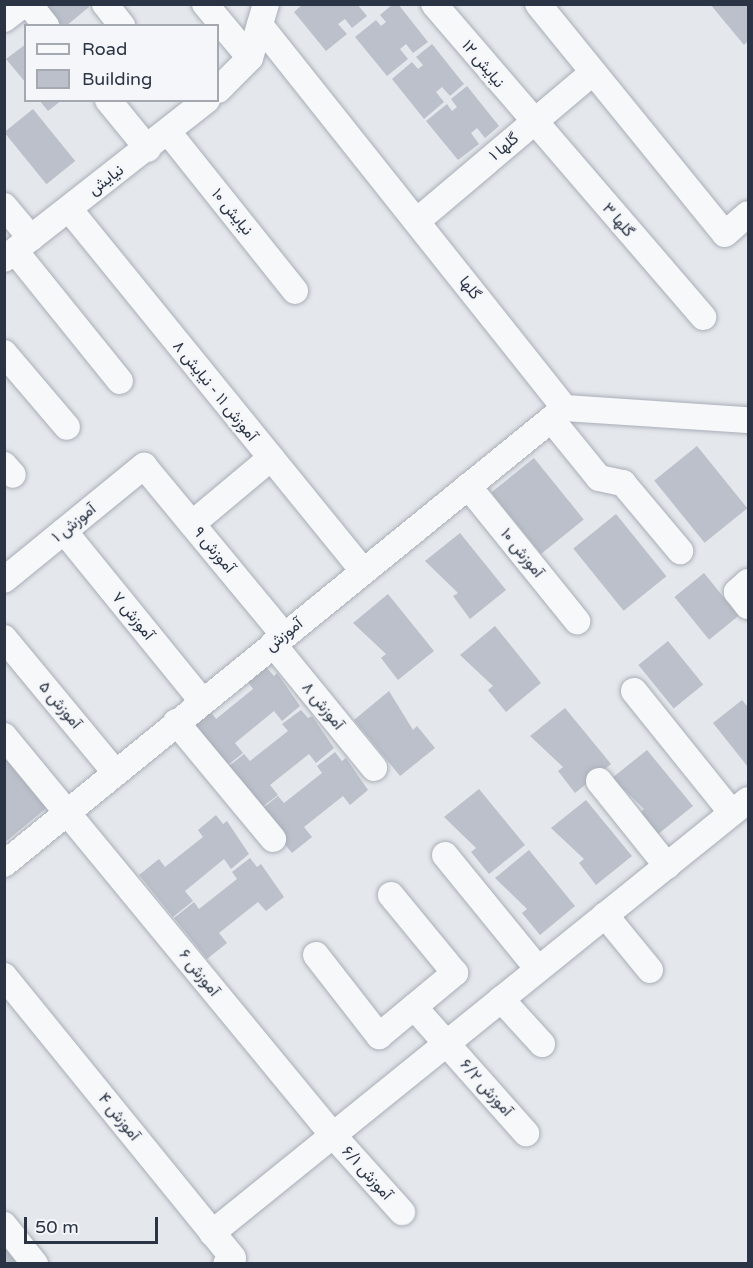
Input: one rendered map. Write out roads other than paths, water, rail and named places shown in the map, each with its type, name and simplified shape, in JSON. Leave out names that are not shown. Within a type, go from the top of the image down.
[{"type":"street","points":[[4,19],[24,4]]},
{"type":"street","points":[[29,4],[44,24]]},
{"type":"street","points":[[105,4],[120,24]]},
{"type":"street","points":[[205,4],[250,58]]},
{"type":"street","name":"نیایش ۱۲","points":[[434,4],[533,123]]},
{"type":"street","points":[[538,4],[591,74],[724,234],[748,214]]},
{"type":"street","points":[[219,89],[250,58],[263,15]]},
{"type":"street","name":"گلها","points":[[263,15],[558,413],[599,477],[623,483],[680,551]]},
{"type":"street","name":"گلها ۱","points":[[417,221],[591,74]]},
{"type":"street","points":[[110,102],[148,149]]},
{"type":"street","name":"نیایش","points":[[17,250],[169,133],[195,105]]},
{"type":"street","name":"گلها ۳","points":[[533,123],[703,317]]},
{"type":"street","name":"نیایش ۱۰","points":[[169,133],[295,291]]},
{"type":"street","points":[[4,206],[17,250],[120,381]]},
{"type":"street","name":"آموزش ۱۱ - نیایش ۸","points":[[69,209],[363,571]]},
{"type":"street","points":[[4,353],[67,426]]},
{"type":"street","points":[[558,413],[745,423]]},
{"type":"street","name":"آموزش","points":[[4,864],[558,413]]},
{"type":"street","points":[[192,524],[271,458]]},
{"type":"street","name":"آموزش ۹","points":[[144,466],[192,524],[279,639]]},
{"type":"street","name":"آموزش ۱","points":[[4,580],[144,466]]},
{"type":"street","name":"آموزش ۱۰","points":[[468,486],[577,621]]},
{"type":"street","name":"آموزش ۷","points":[[64,531],[202,701]]},
{"type":"street","points":[[748,582],[737,592],[748,606]]},
{"type":"street","name":"آموزش ۸","points":[[279,639],[374,768]]},
{"type":"street","name":"آموزش ۵","points":[[6,642],[115,772]]},
{"type":"street","points":[[213,1233],[332,1134],[740,806],[634,691]]},
{"type":"street","points":[[176,722],[273,839]]},
{"type":"street","name":"آموزش ۶","points":[[4,736],[332,1134]]},
{"type":"street","points":[[599,781],[667,866]]},
{"type":"street","points":[[445,855],[538,969]]},
{"type":"street","points":[[316,955],[379,1036],[455,973],[392,895]]},
{"type":"street","points":[[605,915],[650,970]]},
{"type":"street","name":"آموزش ۴","points":[[4,976],[213,1233],[230,1261]]},
{"type":"street","points":[[501,999],[542,1044]]},
{"type":"street","name":"آموزش ۶/۲","points":[[414,1007],[526,1133]]},
{"type":"street","name":"آموزش ۶/۱","points":[[332,1134],[402,1212]]},
{"type":"street","points":[[4,1225],[35,1263]]}]
